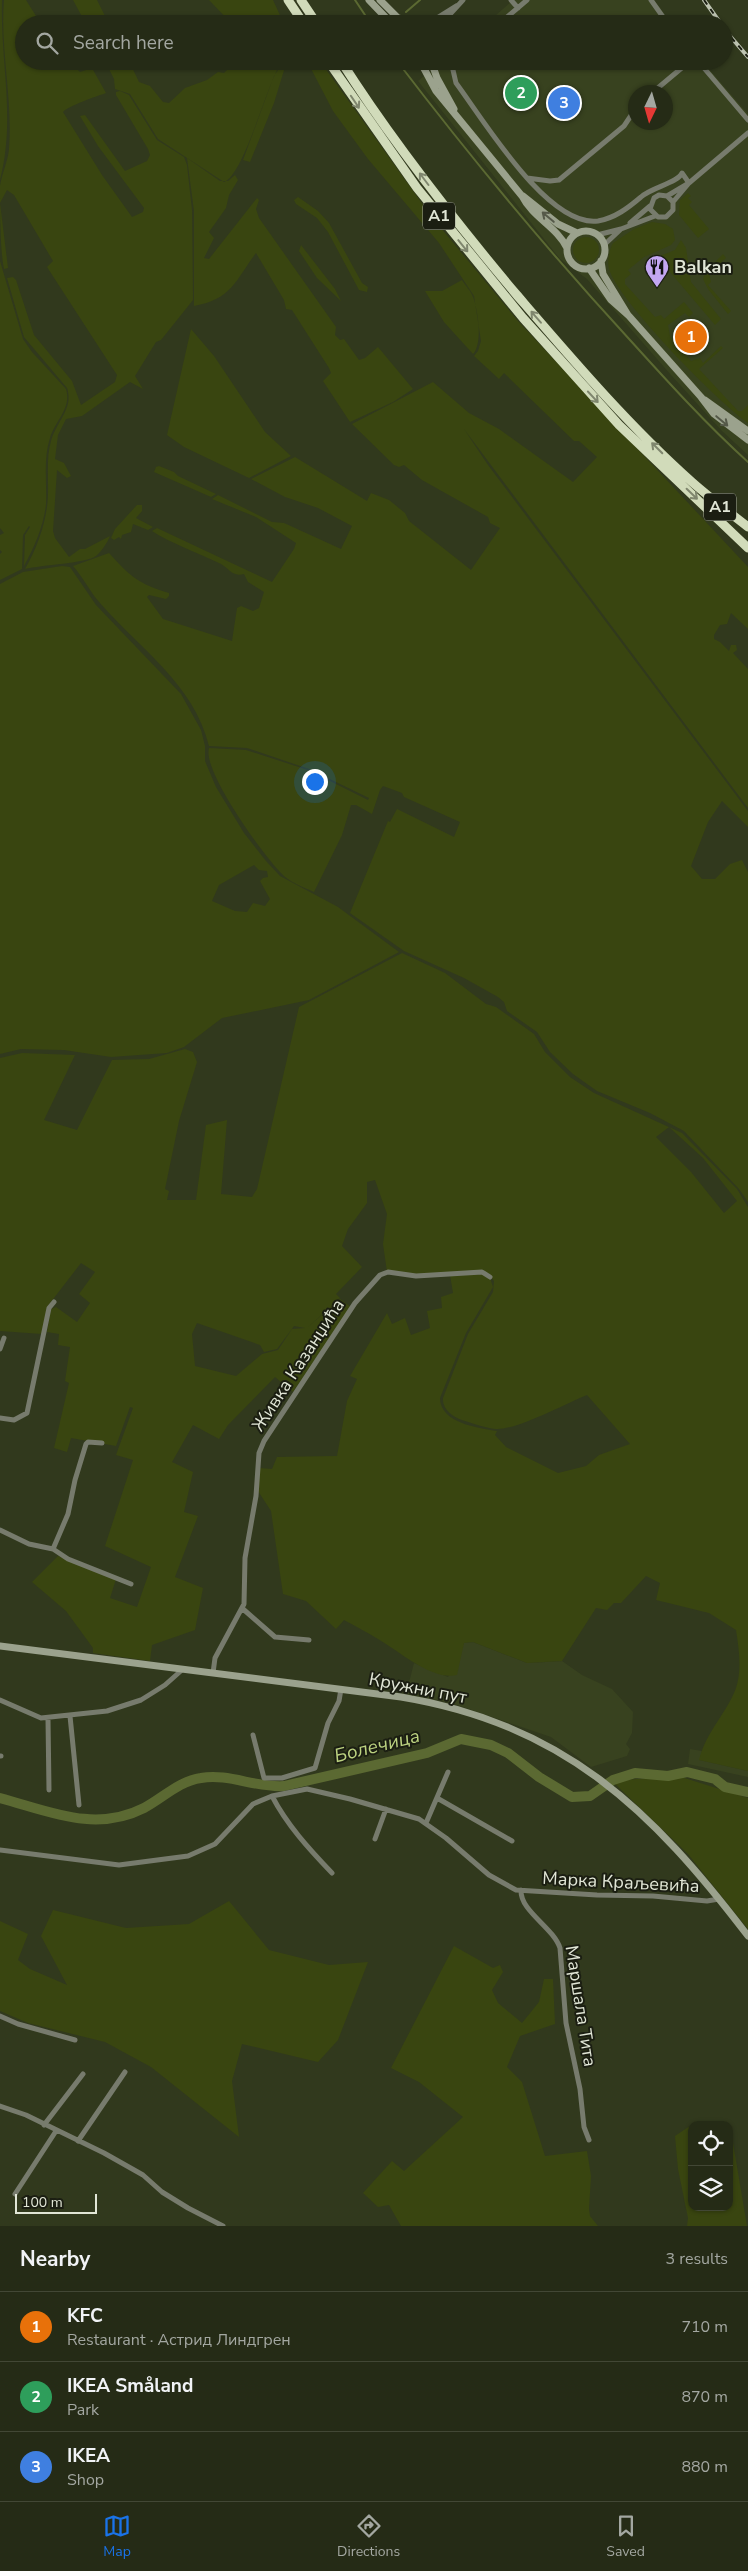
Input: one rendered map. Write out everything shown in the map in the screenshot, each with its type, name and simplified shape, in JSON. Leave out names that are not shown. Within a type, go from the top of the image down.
[{"type":"highway","points":[[288,0],[298,15]]},
{"type":"highway","points":[[301,0],[310,15]]},
{"type":"highway","name":"A1","points":[[334,70],[417,188],[523,318],[619,425],[748,548]]},
{"type":"highway","name":"A1","points":[[347,70],[425,181],[496,270],[612,402],[692,482],[748,532]]},
{"type":"highway","points":[[692,482],[748,527]]},
{"type":"street","points":[[370,0],[384,15]]},
{"type":"street","points":[[380,0],[395,15]]},
{"type":"street","points":[[442,15],[463,0]]},
{"type":"street","points":[[511,0],[518,8]]},
{"type":"street","points":[[510,15],[528,0]]},
{"type":"street","points":[[651,0],[662,15]]},
{"type":"street","points":[[448,15],[456,6]]},
{"type":"street","points":[[425,70],[436,91],[454,110],[522,196],[528,208],[560,237],[567,248],[571,262],[579,267],[588,268],[601,261]]},
{"type":"street","points":[[435,70],[454,110]]},
{"type":"street","points":[[453,70],[456,83],[527,178],[562,211],[579,219],[591,221],[613,216],[625,210],[647,191],[676,180],[682,173],[689,183]]},
{"type":"street","points":[[661,85],[679,70]]},
{"type":"street","points":[[706,70],[748,120]]},
{"type":"street","points":[[527,178],[547,181],[558,180],[624,126],[628,120]]},
{"type":"street","points":[[596,235],[620,229],[655,216],[663,218],[669,215],[673,210],[673,202],[689,183],[748,133]]},
{"type":"street","points":[[630,224],[650,206],[656,196],[666,196],[689,183]]},
{"type":"street","points":[[522,196],[558,224],[577,234]]},
{"type":"street","points":[[666,196],[673,202]]},
{"type":"street","points":[[650,206],[655,216]]},
{"type":"street","points":[[620,229],[604,245],[601,261],[603,274],[629,316]]},
{"type":"street","points":[[567,248],[571,238],[587,231],[596,235],[604,245]]},
{"type":"street","points":[[588,268],[611,300],[629,316],[714,414],[748,440]]},
{"type":"street","points":[[701,397],[748,431]]},
{"type":"street","name":"Живка Казанџића","points":[[213,1673],[215,1658],[243,1609],[245,1558],[256,1496],[260,1453],[280,1414],[355,1303],[380,1275],[388,1272],[416,1276],[482,1272],[490,1277]]},
{"type":"street","points":[[0,1418],[14,1420],[26,1413],[49,1308],[54,1302]]},
{"type":"street","points":[[0,1348],[4,1338]]},
{"type":"street","points":[[53,1549],[68,1514],[71,1496],[86,1444],[102,1443]]},
{"type":"street","points":[[0,1530],[29,1544],[53,1549],[68,1559],[131,1584]]},
{"type":"street","points":[[243,1609],[274,1637],[308,1640]]},
{"type":"street","name":"Кружни пут","points":[[0,1646],[420,1700],[483,1717],[552,1748],[613,1788],[664,1835],[748,1936]]},
{"type":"street","points":[[0,1700],[36,1718],[48,1719],[107,1711],[141,1700],[165,1685],[183,1669]]},
{"type":"street","points":[[253,1735],[264,1778],[282,1778],[315,1768],[328,1723],[339,1701],[341,1689]]},
{"type":"street","points":[[70,1716],[79,1805]]},
{"type":"street","points":[[48,1719],[50,1790]]},
{"type":"street","points":[[426,1823],[448,1772]]},
{"type":"street","points":[[0,1850],[119,1865],[188,1856],[215,1844],[248,1808],[272,1796],[307,1789],[386,1809],[426,1823],[489,1875],[503,1884],[521,1890]]},
{"type":"street","points":[[272,1796],[282,1814],[304,1843],[332,1873]]},
{"type":"street","points":[[437,1798],[512,1841]]},
{"type":"street","points":[[375,1839],[386,1809]]},
{"type":"street","name":"Марка Краљевића","points":[[521,1890],[597,1896],[652,1896],[707,1901],[719,1899]]},
{"type":"street","name":"Маршала Тита","points":[[521,1890],[523,1903],[556,1938],[560,1948],[566,2023],[580,2089],[584,2127],[590,2140]]},
{"type":"street","points":[[0,2016],[18,2024],[75,2040]]},
{"type":"street","points":[[78,2141],[125,2072]]},
{"type":"street","points":[[44,2125],[83,2074]]},
{"type":"street","points":[[0,2106],[21,2113],[136,2171],[167,2195],[223,2226]]},
{"type":"street","points":[[15,2194],[56,2131]]},
{"type":"shaded area","points":[[0,0],[2,0],[7,134],[0,180]]},
{"type":"shaded area","points":[[4,0],[26,0],[35,15],[15,15],[15,70],[78,70],[80,72],[93,70],[106,93],[76,104],[63,112],[102,175],[132,217],[143,212],[144,208],[98,146],[80,116],[85,115],[125,171],[147,161],[150,155],[148,149],[116,95],[116,92],[120,91],[129,95],[157,140],[184,157],[187,165],[192,210],[193,300],[161,340],[156,342],[135,376],[143,389],[130,382],[82,416],[66,419],[58,435],[55,459],[64,463],[71,476],[67,478],[57,470],[53,531],[55,538],[69,557],[80,549],[85,549],[110,536],[104,547],[96,556],[91,558],[25,569],[42,531],[48,499],[49,449],[53,434],[66,409],[69,395],[67,388],[24,337],[7,278],[13,277],[16,280],[34,335],[72,381],[81,405],[115,382],[117,375],[47,267],[53,261],[14,195],[7,190],[0,203],[0,186],[8,154],[10,130],[3,19]]},
{"type":"shaded area","points":[[73,0],[97,0],[104,15],[81,15]]},
{"type":"shaded area","points":[[209,0],[273,0],[280,15],[223,15]]},
{"type":"shaded area","points":[[513,0],[654,0],[665,15],[496,15]]},
{"type":"shaded area","points":[[110,70],[133,70],[139,82],[150,86],[163,102],[169,103],[185,88],[207,80],[218,72],[224,73],[227,70],[278,70],[240,163],[232,175],[224,182],[158,139],[130,94],[115,89],[114,79]]},
{"type":"shaded area","points":[[278,70],[284,70],[274,103],[250,162],[243,160],[274,76]]},
{"type":"shaded area","points":[[312,70],[326,70],[431,216],[518,321],[748,567],[748,629],[731,613],[727,624],[720,625],[714,635],[714,639],[729,651],[731,645],[736,645],[737,650],[733,653],[748,669],[748,808],[464,429],[488,465],[748,811],[748,827],[722,801],[708,822],[691,866],[702,879],[715,879],[730,864],[742,860],[748,872],[748,1202],[739,1189],[684,1131],[650,1113],[597,1091],[573,1074],[550,1052],[537,1032],[507,1011],[504,1002],[498,997],[464,978],[404,951],[350,913],[388,821],[390,822],[397,809],[454,837],[460,822],[404,797],[402,793],[383,786],[372,814],[356,805],[351,805],[342,835],[314,892],[284,876],[262,850],[224,793],[209,759],[209,748],[246,750],[308,770],[368,800],[369,798],[309,769],[247,748],[209,746],[202,724],[178,686],[164,668],[100,603],[73,566],[109,553],[135,578],[149,586],[169,593],[166,599],[149,595],[147,597],[163,619],[232,641],[237,608],[241,606],[253,611],[259,608],[264,592],[248,582],[244,574],[234,573],[221,564],[152,531],[157,528],[272,582],[296,543],[256,517],[212,499],[218,495],[272,522],[284,523],[341,549],[352,526],[318,508],[285,497],[251,479],[295,457],[367,501],[371,493],[389,500],[405,513],[409,521],[471,570],[500,528],[490,523],[488,517],[422,480],[404,465],[399,467],[394,465],[352,424],[433,382],[469,413],[499,429],[573,482],[597,457],[579,441],[574,441],[504,373],[499,379],[474,356],[478,351],[481,341],[474,296],[439,243],[368,159],[333,111]]},
{"type":"shaded area","points":[[431,70],[710,70],[748,114],[748,455],[722,431],[587,279],[560,259],[418,81]]},
{"type":"shaded area","points":[[187,158],[220,181],[228,181],[235,175],[238,180],[229,195],[226,208],[209,232],[214,238],[204,258],[209,259],[257,198],[259,200],[256,209],[259,218],[336,327],[335,335],[340,340],[344,339],[359,360],[365,358],[378,347],[413,389],[393,402],[350,422],[323,381],[331,373],[329,368],[292,310],[286,309],[284,300],[256,253],[225,294],[207,303],[194,306],[194,211]]},
{"type":"shaded area","points":[[688,193],[691,196],[688,198],[692,202],[689,205],[709,229],[698,238],[679,215],[680,200]]},
{"type":"shaded area","points":[[298,197],[318,211],[329,223],[362,283],[368,287],[367,292],[359,290],[328,232],[317,218],[296,204],[294,200]]},
{"type":"shaded area","points":[[0,203],[8,268],[4,269],[1,240]]},
{"type":"shaded area","points":[[652,222],[665,224],[673,229],[675,240],[671,245],[644,257],[628,270],[631,274],[625,279],[625,284],[655,317],[661,315],[664,319],[684,302],[693,313],[689,317],[685,313],[668,325],[670,336],[691,361],[700,358],[703,363],[721,346],[723,348],[699,369],[738,411],[742,411],[748,405],[748,423],[693,374],[649,327],[617,284],[609,269],[610,249],[613,243],[634,229]]},
{"type":"shaded area","points":[[586,237],[595,241],[599,250],[595,259],[586,263],[577,259],[573,250],[577,241]]},
{"type":"shaded area","points":[[681,240],[686,248],[691,282],[721,319],[715,325],[659,259],[660,256],[675,250]]},
{"type":"shaded area","points":[[301,245],[335,289],[341,301],[317,278],[299,251]]},
{"type":"shaded area","points":[[723,254],[726,258],[709,273],[711,282],[708,285],[731,311],[728,314],[708,289],[703,279],[706,271]]},
{"type":"shaded area","points":[[0,261],[23,339],[32,352],[66,389],[67,402],[52,432],[48,446],[46,504],[38,536],[24,566],[25,535],[29,526],[23,535],[22,569],[0,580],[0,554],[2,552],[0,550],[0,535],[4,533],[0,528]]},
{"type":"shaded area","points":[[462,280],[472,295],[478,318],[479,335],[473,354],[444,322],[425,291],[442,291]]},
{"type":"shaded area","points":[[191,329],[214,356],[265,432],[291,456],[249,478],[184,447],[167,435]]},
{"type":"shaded area","points":[[159,466],[216,494],[211,497],[154,472],[156,467]]},
{"type":"shaded area","points":[[137,505],[142,505],[142,511],[136,518],[153,527],[148,530],[133,524],[131,532],[122,535],[121,539],[119,537],[114,540],[111,538],[115,529]]},
{"type":"shaded area","points":[[62,566],[70,567],[96,605],[181,694],[201,730],[205,746],[205,761],[216,787],[244,833],[266,861],[280,876],[338,907],[399,952],[309,1000],[222,1018],[184,1047],[167,1053],[111,1057],[64,1050],[21,1049],[0,1054],[0,584],[23,572]],"holes":[[[254,865],[259,870],[267,871],[268,877],[260,881],[270,899],[265,906],[253,903],[247,912],[235,911],[212,901],[219,885]]]},
{"type":"shaded area","points":[[402,953],[445,973],[486,1004],[496,1007],[534,1034],[545,1052],[570,1077],[594,1093],[669,1127],[682,1133],[737,1189],[748,1207],[748,1771],[699,1760],[707,1740],[728,1706],[738,1681],[739,1652],[736,1630],[709,1613],[656,1600],[660,1583],[646,1576],[621,1603],[614,1603],[607,1610],[596,1608],[562,1661],[527,1663],[473,1642],[464,1643],[457,1675],[447,1676],[437,1674],[416,1664],[374,1636],[344,1620],[336,1629],[306,1601],[283,1594],[271,1511],[258,1491],[259,1468],[272,1469],[277,1457],[337,1456],[347,1401],[357,1379],[350,1376],[387,1313],[392,1324],[405,1318],[411,1335],[430,1328],[427,1311],[442,1308],[441,1297],[453,1293],[450,1275],[476,1273],[426,1275],[387,1272],[383,1244],[387,1214],[375,1180],[367,1182],[367,1203],[348,1229],[342,1246],[362,1267],[336,1294],[340,1298],[307,1328],[340,1299],[351,1307],[293,1392],[275,1377],[228,1425],[219,1439],[193,1425],[172,1462],[193,1472],[184,1512],[198,1516],[175,1577],[203,1588],[195,1630],[152,1645],[150,1661],[93,1653],[93,1648],[66,1611],[32,1582],[58,1556],[116,1579],[110,1598],[137,1607],[151,1567],[105,1546],[133,1460],[116,1455],[133,1408],[130,1407],[116,1446],[71,1438],[67,1452],[54,1448],[69,1383],[65,1381],[70,1347],[58,1345],[59,1334],[47,1332],[51,1309],[56,1307],[77,1322],[90,1303],[79,1294],[95,1272],[81,1263],[47,1307],[42,1334],[0,1331],[0,1058],[22,1053],[75,1055],[44,1120],[77,1130],[112,1060],[149,1059],[185,1049],[193,1052],[197,1062],[179,1121],[165,1189],[169,1191],[167,1200],[196,1200],[206,1125],[227,1120],[221,1194],[252,1197],[257,1189],[299,1007]],"holes":[[[669,1127],[703,1158],[737,1201],[724,1213],[691,1172],[656,1137]],[[482,1273],[488,1273],[494,1281],[493,1292],[468,1334],[443,1398],[446,1409],[452,1415],[462,1420],[496,1429],[528,1421],[587,1395],[630,1444],[599,1455],[586,1466],[558,1473],[506,1447],[495,1435],[497,1431],[461,1423],[446,1413],[440,1398],[466,1333],[493,1287],[490,1278]],[[197,1323],[260,1345],[264,1352],[277,1349],[294,1326],[305,1328],[292,1329],[278,1350],[262,1354],[236,1376],[195,1366],[192,1334]]]},
{"type":"shaded area","points":[[473,1642],[527,1663],[562,1661],[582,1675],[612,1689],[633,1712],[632,1733],[626,1744],[630,1749],[627,1756],[591,1767],[551,1737],[448,1702],[406,1694],[414,1663],[448,1677],[464,1643]]},
{"type":"shaded area","points":[[690,1749],[702,1751],[700,1760],[748,1771],[748,1777],[688,1764]]},
{"type":"shaded area","points":[[678,1776],[748,1798],[748,1929],[688,1854],[613,1782]]},
{"type":"shaded area","points":[[229,1901],[269,1950],[329,1965],[368,1962],[338,2040],[318,2062],[242,2044],[232,2081],[239,2137],[151,2067],[105,2042],[28,2023],[0,2011],[0,1921],[28,1934],[18,1960],[30,1969],[67,1985],[41,1936],[53,1910],[126,1928],[189,1924]]},
{"type":"shaded area","points":[[454,1946],[493,1968],[500,1965],[503,1972],[492,1990],[498,2003],[522,2023],[539,2002],[544,1979],[553,1979],[555,2024],[520,2036],[507,2067],[522,2082],[545,2156],[587,2151],[591,2176],[590,2216],[598,2226],[401,2226],[389,2205],[378,2207],[363,2193],[392,2161],[404,2171],[463,2117],[419,2082],[391,2068]]},
{"type":"shaded area","points":[[688,2127],[688,2211],[733,2211],[733,2143],[747,2226],[687,2226],[688,2218],[678,2169],[675,2136]]},
{"type":"waterway","points":[[355,0],[365,15]]},
{"type":"waterway","points":[[406,12],[420,0]]},
{"type":"waterway","points":[[404,70],[453,133],[569,272],[687,402],[748,462]]},
{"type":"waterway","name":"Болечица","points":[[0,1798],[72,1817],[108,1819],[144,1808],[178,1786],[201,1778],[221,1777],[263,1785],[284,1786],[427,1753],[461,1739],[491,1745],[508,1753],[539,1777],[572,1797],[590,1796],[613,1780],[635,1773],[668,1776],[687,1772],[715,1779],[725,1787],[748,1792]]},
{"type":"railway","points":[[704,0],[715,15]]},
{"type":"railway","points":[[733,40],[748,57]]},
{"type":"place","name":"IKEA Småland","points":[[521,93]]},
{"type":"place","name":"IKEA","points":[[564,103]]},
{"type":"place","name":"Balkan","points":[[657,288]]},
{"type":"place","name":"KFC","points":[[691,337]]}]
